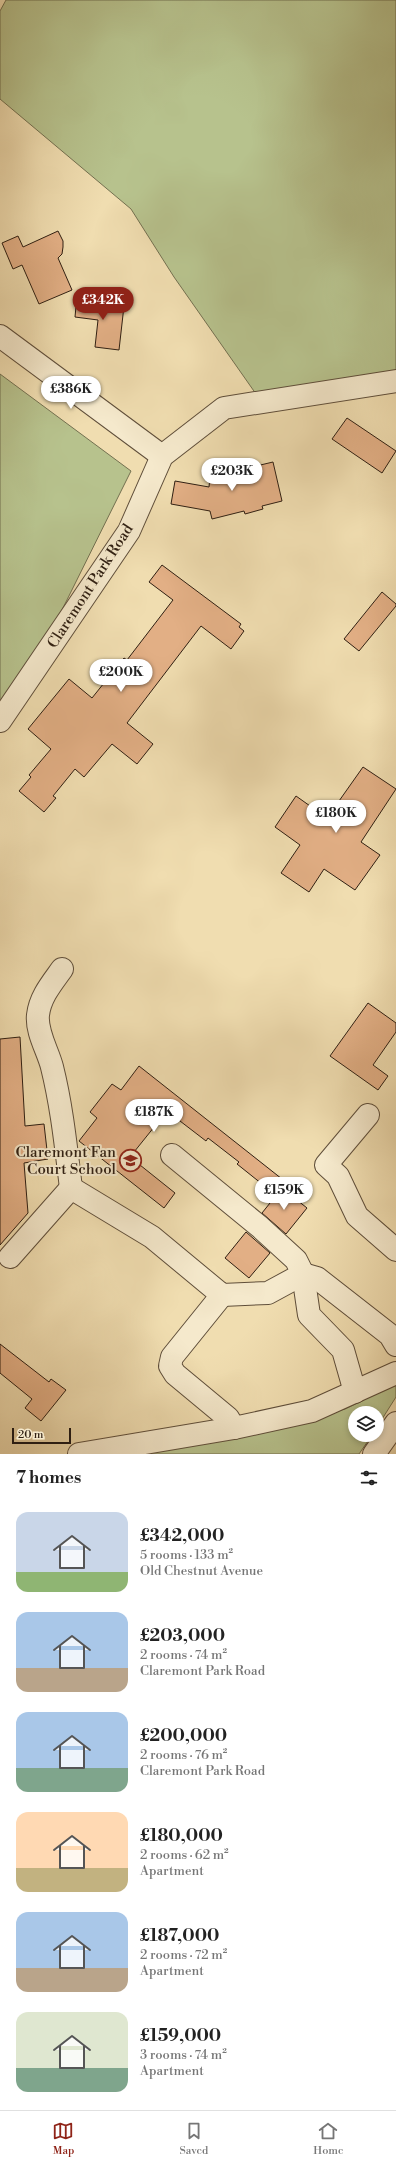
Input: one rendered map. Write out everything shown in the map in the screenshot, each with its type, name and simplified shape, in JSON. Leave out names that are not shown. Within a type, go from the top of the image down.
[{"type":"street","points":[[0,336],[162,456]]},
{"type":"street","name":"Claremont Park Road","points":[[0,721],[129,531],[162,456],[224,408],[396,381]]},
{"type":"street","points":[[10,1257],[71,1188],[61,1109],[52,1066],[43,1040],[38,1015],[44,995],[62,969]]},
{"type":"street","points":[[368,1115],[326,1165],[338,1176],[357,1216],[396,1250]]},
{"type":"street","points":[[172,1155],[260,1227],[296,1260],[310,1276],[390,1335],[396,1345]]},
{"type":"street","points":[[71,1188],[152,1237],[222,1295],[268,1293],[310,1276]]},
{"type":"street","points":[[310,1276],[308,1315],[343,1350],[355,1392]]},
{"type":"street","points":[[222,1295],[172,1357],[170,1366],[175,1374],[228,1418],[234,1428]]},
{"type":"street","points":[[79,1454],[234,1428],[312,1411],[396,1373]]},
{"type":"street","points":[[374,1454],[396,1423]]},
{"type":"green space","points":[[6,0],[396,0],[396,371],[256,394],[174,277],[131,209],[0,99],[0,11]]},
{"type":"green space","points":[[0,374],[131,471],[56,622],[0,706]]},
{"type":"green space","points":[[396,1384],[396,1397],[384,1416],[384,1406],[351,1406]]},
{"type":"green space","points":[[348,1408],[348,1442],[367,1442],[359,1454],[130,1454],[223,1439]]},
{"type":"building","points":[[58,231],[63,241],[63,247],[62,254],[58,258],[72,290],[39,304],[22,265],[13,269],[2,243],[18,236],[23,247]]},
{"type":"building","points":[[77,296],[100,299],[99,304],[124,306],[119,350],[95,347],[98,320],[75,317]]},
{"type":"building","points":[[347,418],[396,451],[382,473],[332,439]]},
{"type":"building","points":[[273,462],[282,501],[262,506],[263,509],[245,514],[244,511],[212,519],[210,511],[171,504],[175,481],[209,487],[210,477]]},
{"type":"building","points":[[162,565],[241,624],[239,627],[244,631],[231,649],[201,626],[127,723],[153,744],[137,764],[112,744],[84,777],[75,769],[53,796],[56,798],[44,812],[19,791],[31,777],[29,775],[51,749],[28,729],[69,679],[92,698],[124,658],[127,660],[173,600],[149,582]]},
{"type":"building","points":[[382,592],[396,604],[396,606],[359,651],[344,639]]},
{"type":"building","points":[[363,767],[396,789],[361,842],[380,855],[355,890],[324,869],[309,892],[281,873],[300,845],[275,827],[296,796],[327,818]]},
{"type":"building","points":[[368,1003],[396,1023],[396,1032],[373,1065],[388,1076],[378,1090],[330,1056]]},
{"type":"building","points":[[20,1037],[25,1126],[44,1124],[48,1159],[24,1163],[28,1213],[0,1245],[0,1039]]},
{"type":"building","points":[[139,1066],[282,1179],[272,1192],[237,1164],[239,1162],[208,1138],[206,1141],[167,1111],[130,1157],[175,1193],[164,1208],[79,1141],[97,1118],[90,1112],[112,1084],[121,1090]]},
{"type":"building","points":[[282,1188],[307,1208],[286,1234],[262,1213]]},
{"type":"building","points":[[246,1232],[270,1253],[249,1278],[225,1258]]},
{"type":"building","points":[[0,1344],[49,1382],[51,1379],[66,1390],[41,1421],[25,1408],[32,1399],[0,1373]]},
{"type":"place","name":"Claremont Fan Court School","points":[[131,1161]]}]
